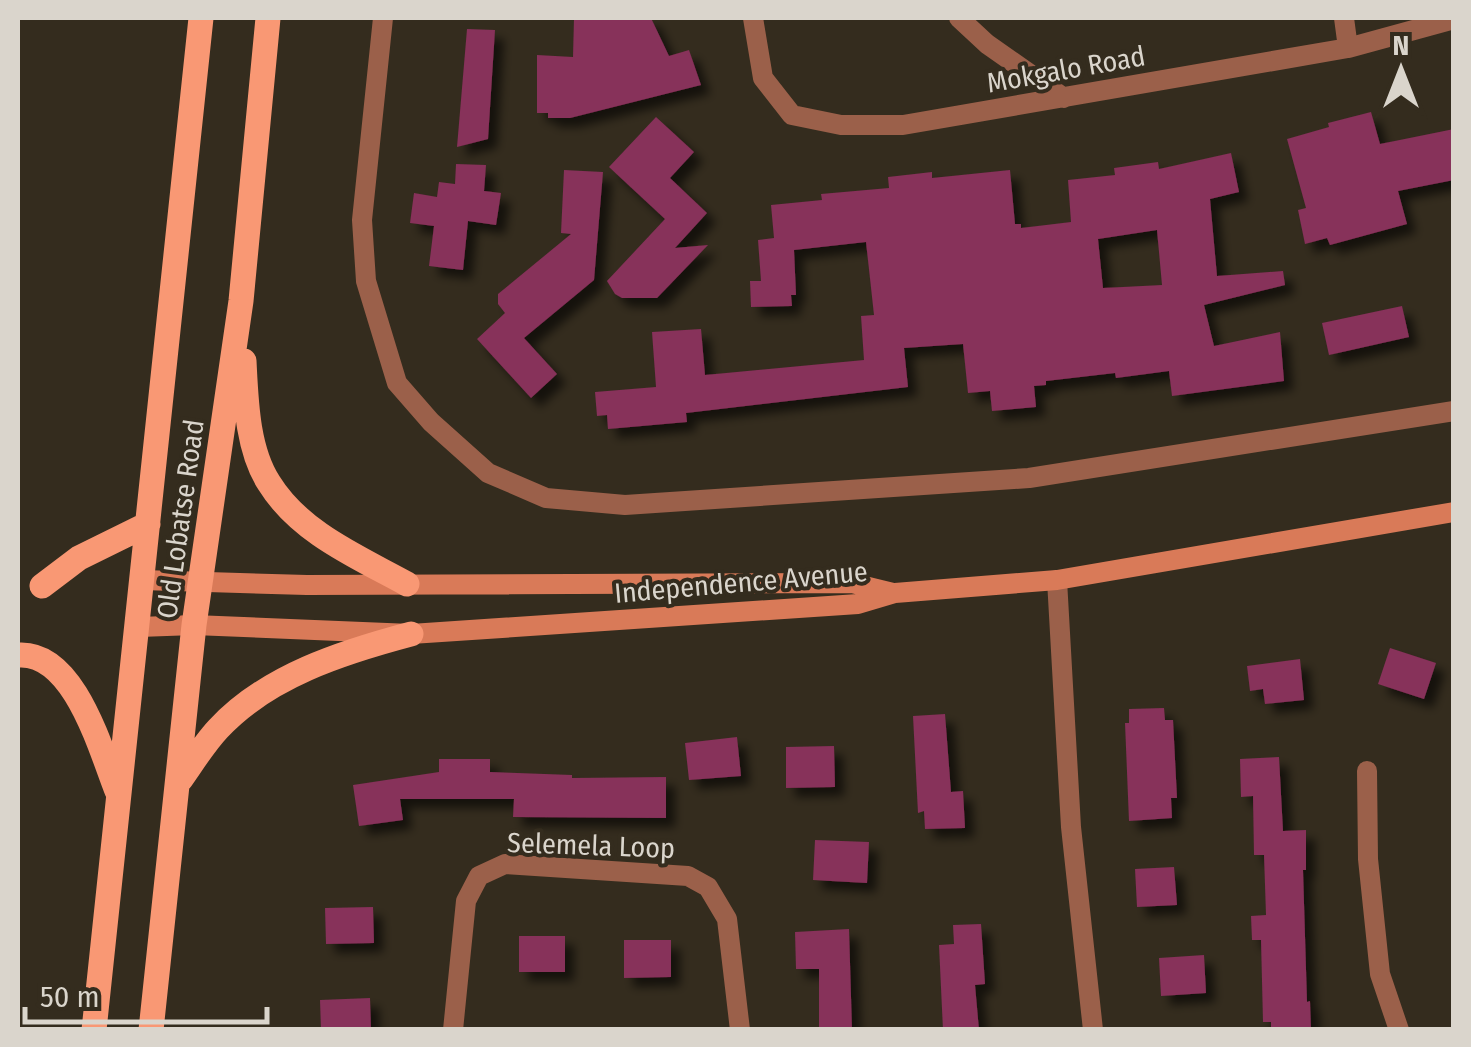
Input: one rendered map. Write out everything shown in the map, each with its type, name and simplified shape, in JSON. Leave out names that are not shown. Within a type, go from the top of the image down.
[{"type":"main road","name":"Old Lobatse Road","points":[[94,1030],[202,18]]},
{"type":"main road","name":"Old Lobatse Road","points":[[151,1030],[194,624],[241,301],[268,18]]},
{"type":"main road","points":[[241,301],[252,440],[268,482],[324,538],[407,584]]},
{"type":"main road","points":[[42,586],[80,558],[148,524]]},
{"type":"main road","points":[[178,782],[216,730],[268,688],[345,652],[411,634]]},
{"type":"main road","points":[[18,654],[34,654],[50,662],[63,676],[90,722],[119,796]]},
{"type":"street","points":[[383,18],[362,220],[366,282],[397,382],[431,422],[488,473],[546,498],[625,504],[1029,478],[1454,411]]},
{"type":"street","name":"Mokgalo Road","points":[[754,18],[764,78],[792,115],[841,126],[903,126],[1064,98],[1348,48],[1454,19]]},
{"type":"street","points":[[959,18],[987,44],[1064,98]]},
{"type":"street","points":[[1344,18],[1348,48]]},
{"type":"street","points":[[895,593],[1057,580],[1454,512]]},
{"type":"street","name":"Independence Avenue","points":[[142,580],[306,585],[852,583],[895,593]]},
{"type":"street","points":[[1057,580],[1071,827],[1093,1030]]},
{"type":"street","name":"Independence Avenue","points":[[139,627],[194,624],[411,634],[858,604],[895,593]]},
{"type":"street","points":[[1368,771],[1368,860],[1380,974],[1399,1030]]},
{"type":"street","name":"Selemela Loop","points":[[453,1030],[466,902],[479,876],[505,864],[688,876],[708,888],[727,919],[740,1030]]},
{"type":"building","points":[[574,18],[651,18],[669,56],[689,50],[701,85],[570,118],[548,118],[548,113],[537,113],[537,55],[573,57]]},
{"type":"building","points":[[467,29],[495,30],[488,139],[457,147]]},
{"type":"building","points":[[1371,112],[1380,144],[1454,129],[1454,180],[1398,191],[1407,224],[1330,245],[1327,238],[1305,244],[1298,210],[1306,208],[1287,139]]},
{"type":"building","points":[[656,117],[694,152],[670,178],[707,213],[675,248],[708,245],[657,298],[622,298],[607,281],[665,219],[609,167]]},
{"type":"building","points":[[1231,153],[1239,192],[1210,199],[1217,276],[1283,271],[1285,285],[1204,305],[1214,346],[1280,332],[1284,381],[1172,396],[1169,371],[1116,378],[1115,373],[1046,381],[1046,385],[1034,386],[1036,407],[992,411],[990,391],[968,393],[963,344],[904,348],[908,387],[686,413],[687,422],[608,429],[607,415],[597,416],[595,392],[656,387],[652,332],[701,329],[705,375],[864,360],[861,316],[874,315],[866,242],[794,250],[796,295],[791,295],[792,306],[751,307],[750,281],[761,281],[758,240],[774,238],[771,205],[822,200],[821,194],[889,188],[888,177],[932,172],[932,178],[1010,170],[1015,224],[1021,224],[1021,228],[1071,222],[1068,180],[1115,175],[1114,168],[1158,162],[1159,169]],"holes":[[[1157,230],[1162,285],[1103,288],[1098,239]]]},
{"type":"building","points":[[456,164],[486,165],[484,191],[501,193],[496,225],[468,221],[463,270],[429,266],[434,226],[410,223],[414,193],[437,197],[439,182],[455,184]]},
{"type":"building","points":[[564,170],[603,172],[594,280],[524,338],[557,374],[531,398],[477,339],[505,313],[498,304],[498,294],[571,234],[561,233]]},
{"type":"building","points":[[1402,306],[1409,337],[1329,355],[1322,323]]},
{"type":"building","points":[[1390,648],[1436,663],[1424,699],[1378,684]]},
{"type":"building","points":[[1300,659],[1304,700],[1265,704],[1263,689],[1250,691],[1247,666]]},
{"type":"building","points":[[1164,708],[1165,720],[1173,720],[1177,798],[1171,798],[1172,818],[1129,821],[1125,723],[1129,723],[1129,709]]},
{"type":"building","points":[[945,714],[951,792],[963,791],[965,828],[925,829],[924,811],[918,813],[913,716]]},
{"type":"building","points":[[737,737],[741,776],[689,780],[685,743]]},
{"type":"building","points":[[834,746],[835,787],[786,788],[786,747]]},
{"type":"building","points":[[1279,757],[1283,831],[1306,830],[1303,870],[1311,1030],[1271,1030],[1271,1022],[1263,1022],[1261,940],[1252,940],[1251,916],[1266,915],[1264,855],[1254,855],[1253,796],[1241,797],[1240,759]]},
{"type":"building","points":[[439,759],[490,759],[490,772],[572,778],[666,777],[666,818],[513,817],[514,799],[400,799],[403,820],[359,826],[353,785],[439,772]]},
{"type":"building","points":[[815,840],[869,842],[867,883],[813,880]]},
{"type":"building","points":[[1174,867],[1177,905],[1137,907],[1135,869]]},
{"type":"building","points":[[373,907],[374,943],[326,944],[325,908]]},
{"type":"building","points":[[981,924],[985,984],[975,985],[979,1030],[943,1030],[939,945],[954,944],[953,925]]},
{"type":"building","points":[[849,929],[852,1030],[819,1030],[819,969],[796,969],[795,932]]},
{"type":"building","points":[[519,936],[565,936],[565,972],[519,972]]},
{"type":"building","points":[[624,940],[671,940],[671,977],[624,978]]},
{"type":"building","points":[[1204,955],[1206,993],[1161,996],[1159,958]]},
{"type":"building","points":[[370,998],[371,1030],[321,1030],[320,1000]]}]
